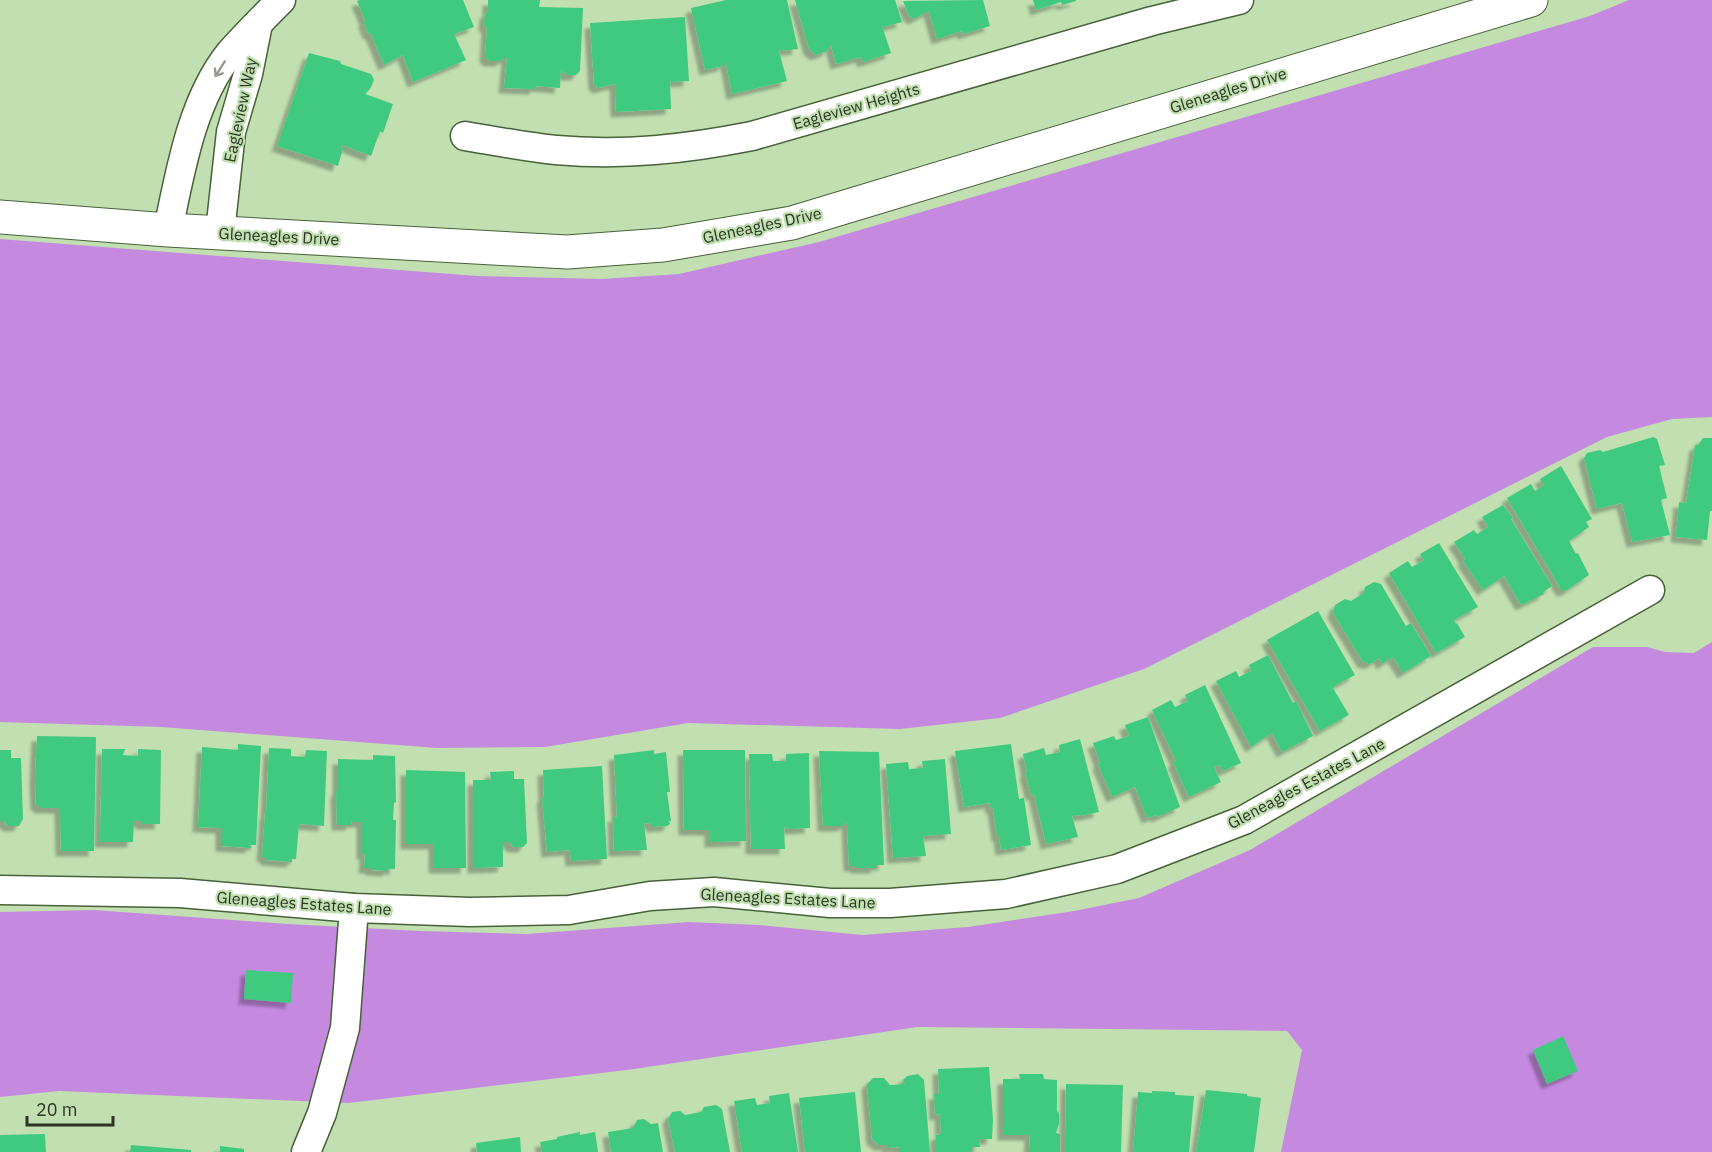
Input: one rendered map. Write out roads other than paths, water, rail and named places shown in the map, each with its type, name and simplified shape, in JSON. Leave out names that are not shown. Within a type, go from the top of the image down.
[{"type":"street","name":"Eagleview Way","points":[[168,230],[186,147],[200,108],[230,53],[281,0]]},
{"type":"street","name":"Eagleview Heights","points":[[465,136],[555,150],[664,151],[709,145],[752,136],[1149,10],[1239,0]]},
{"type":"street","name":"Gleneagles Drive","points":[[0,217],[168,230],[567,252],[663,245],[780,225],[1531,0]]},
{"type":"street","name":"Eagleview Way","points":[[220,232],[231,132],[248,74],[258,24]]},
{"type":"street","name":"Gleneagles Estates Lane","points":[[0,890],[180,893],[354,908],[470,912],[569,910],[650,896],[714,891],[830,903],[890,903],[1006,894],[1117,869],[1244,820],[1650,590]]},
{"type":"street","points":[[306,1152],[322,1113],[345,1028],[354,908]]}]
